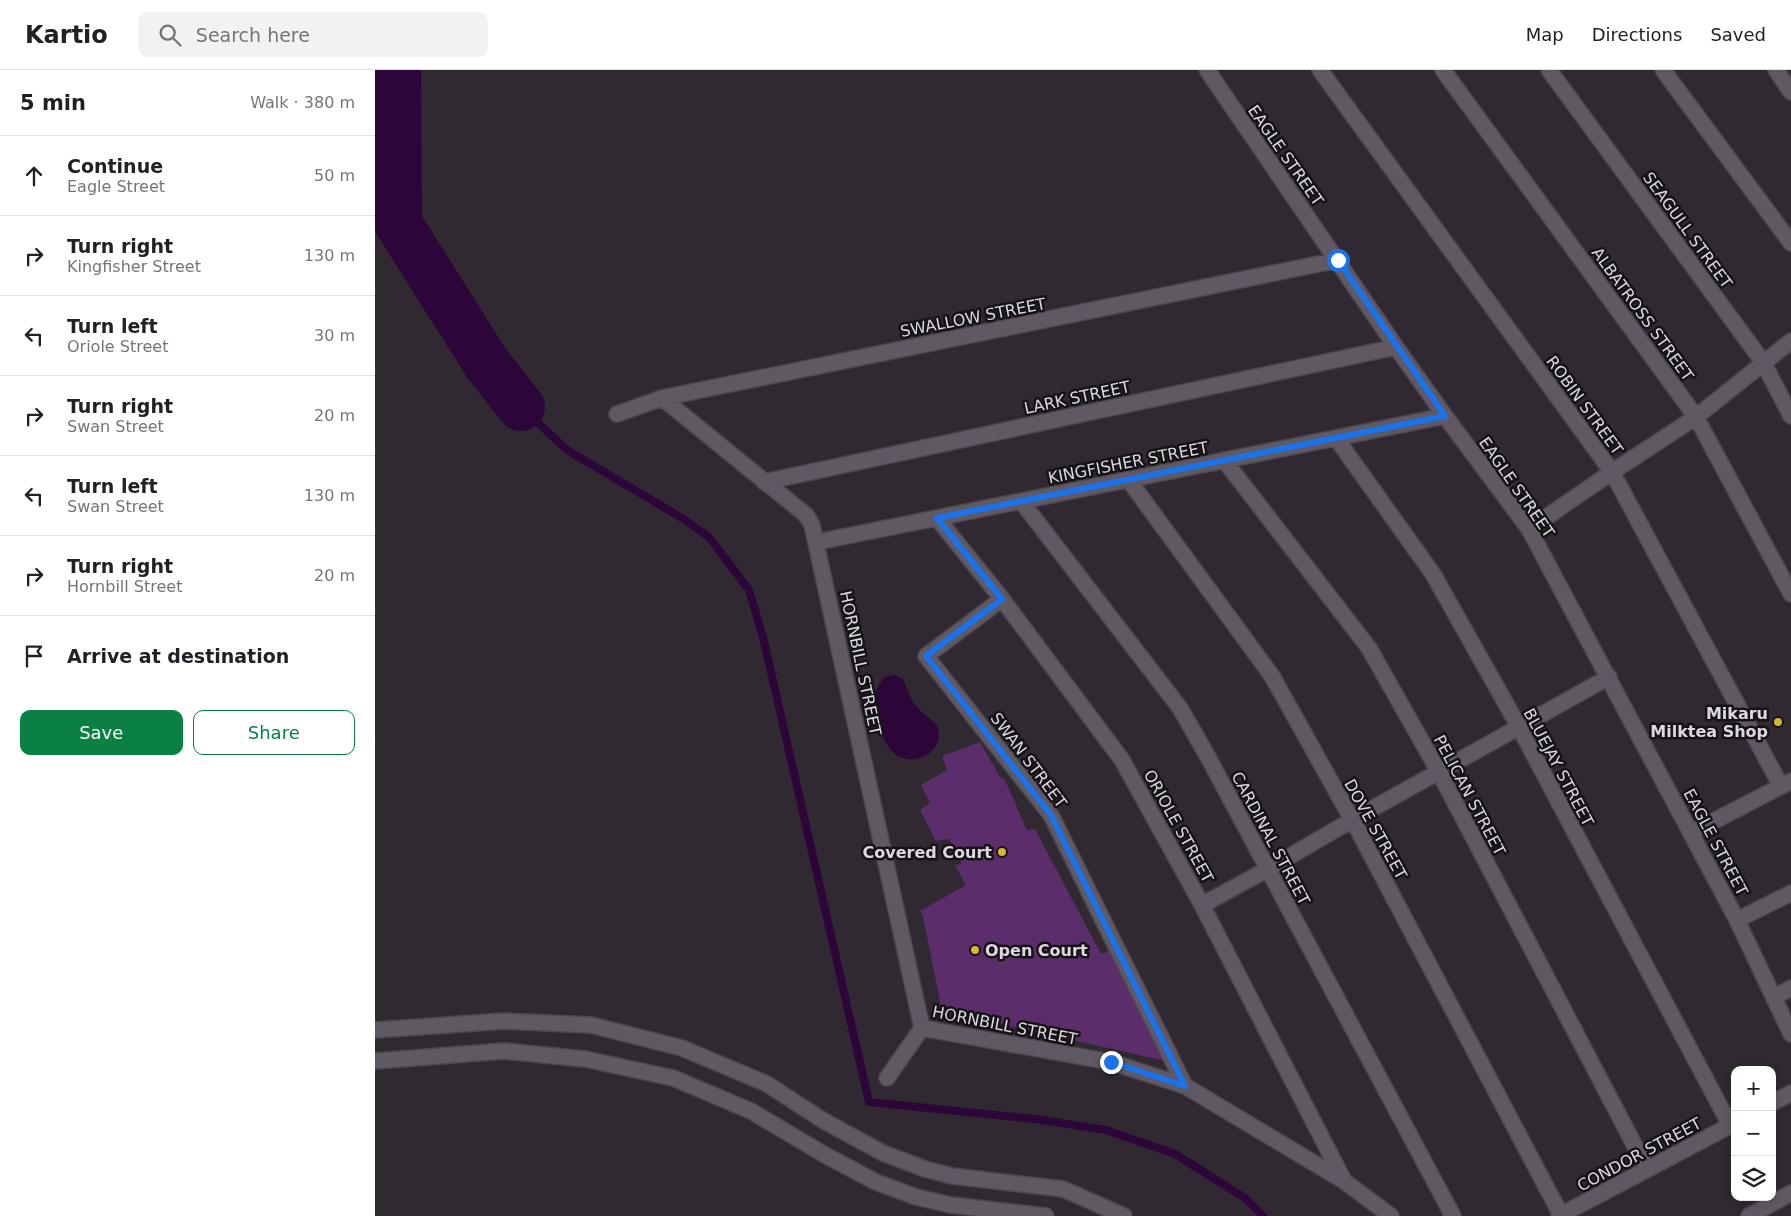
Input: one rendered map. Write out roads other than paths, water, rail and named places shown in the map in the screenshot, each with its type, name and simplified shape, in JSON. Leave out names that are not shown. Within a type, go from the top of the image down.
[{"type":"street","name":"EAGLE STREET","points":[[1207,70],[1396,347],[1529,529],[1737,920],[1791,1034]]},
{"type":"street","name":"ROBIN STREET","points":[[1320,70],[1612,472],[1786,783]]},
{"type":"street","name":"ALBATROSS STREET","points":[[1443,70],[1696,418],[1791,594]]},
{"type":"street","name":"SEAGULL STREET","points":[[1549,70],[1763,362],[1791,416]]},
{"type":"street","points":[[1663,70],[1791,243]]},
{"type":"street","points":[[1775,70],[1791,92]]},
{"type":"street","name":"SWALLOW STREET","points":[[617,414],[661,398],[1338,260]]},
{"type":"street","points":[[1529,529],[1612,472],[1696,418],[1791,341]]},
{"type":"street","name":"LARK STREET","points":[[764,482],[1396,347]]},
{"type":"street","name":"HORNBILL STREET","points":[[661,398],[806,515],[812,525],[922,1028],[1111,1062],[1185,1086],[1344,1181],[1391,1216]]},
{"type":"street","name":"KINGFISHER STREET","points":[[817,542],[1445,416]]},
{"type":"street","name":"BLUEJAY STREET","points":[[1336,438],[1433,574],[1519,728],[1731,1120]]},
{"type":"street","name":"PELICAN STREET","points":[[1224,460],[1369,648],[1439,772],[1647,1169]]},
{"type":"street","name":"DOVE STREET","points":[[1128,479],[1264,664],[1352,820],[1560,1216]]},
{"type":"street","name":"CARDINAL STREET","points":[[1021,501],[1179,708],[1209,757],[1453,1216]]},
{"type":"street","name":"ORIOLE STREET","points":[[937,518],[1002,599],[1122,760],[1202,905],[1344,1181]]},
{"type":"street","name":"SWAN STREET","points":[[1002,599],[926,656],[1051,815],[1185,1086]]},
{"type":"street","points":[[1202,905],[1609,677]]},
{"type":"street","points":[[1691,834],[1786,783]]},
{"type":"street","points":[[1737,920],[1791,893]]},
{"type":"street","points":[[1775,997],[1791,988]]},
{"type":"street","points":[[375,1030],[505,1020],[591,1025],[682,1048],[767,1084],[824,1121],[883,1153],[925,1169],[952,1176],[1063,1188],[1124,1216]]},
{"type":"street","points":[[887,1078],[922,1028]]},
{"type":"street","points":[[375,1061],[504,1051],[585,1059],[673,1078],[751,1111],[825,1155],[876,1182],[916,1197],[951,1205],[1046,1216]]},
{"type":"street","points":[[1776,1101],[1791,1093]]},
{"type":"street","name":"CONDOR STREET","points":[[1560,1216],[1731,1125]]},
{"type":"street","points":[[1749,1216],[1791,1193]]},
{"type":"waterway","points":[[397,70],[398,223],[487,364],[521,407]]},
{"type":"waterway","points":[[521,407],[567,450],[682,518],[709,537],[749,590],[763,637],[869,1102],[1035,1119],[1106,1130],[1175,1154],[1245,1198],[1263,1216]]},
{"type":"place","name":"Mikaru Milktea Shop","points":[[1778,722]]},
{"type":"place","name":"Covered Court","points":[[1002,852]]},
{"type":"place","name":"Open Court","points":[[975,950]]}]
